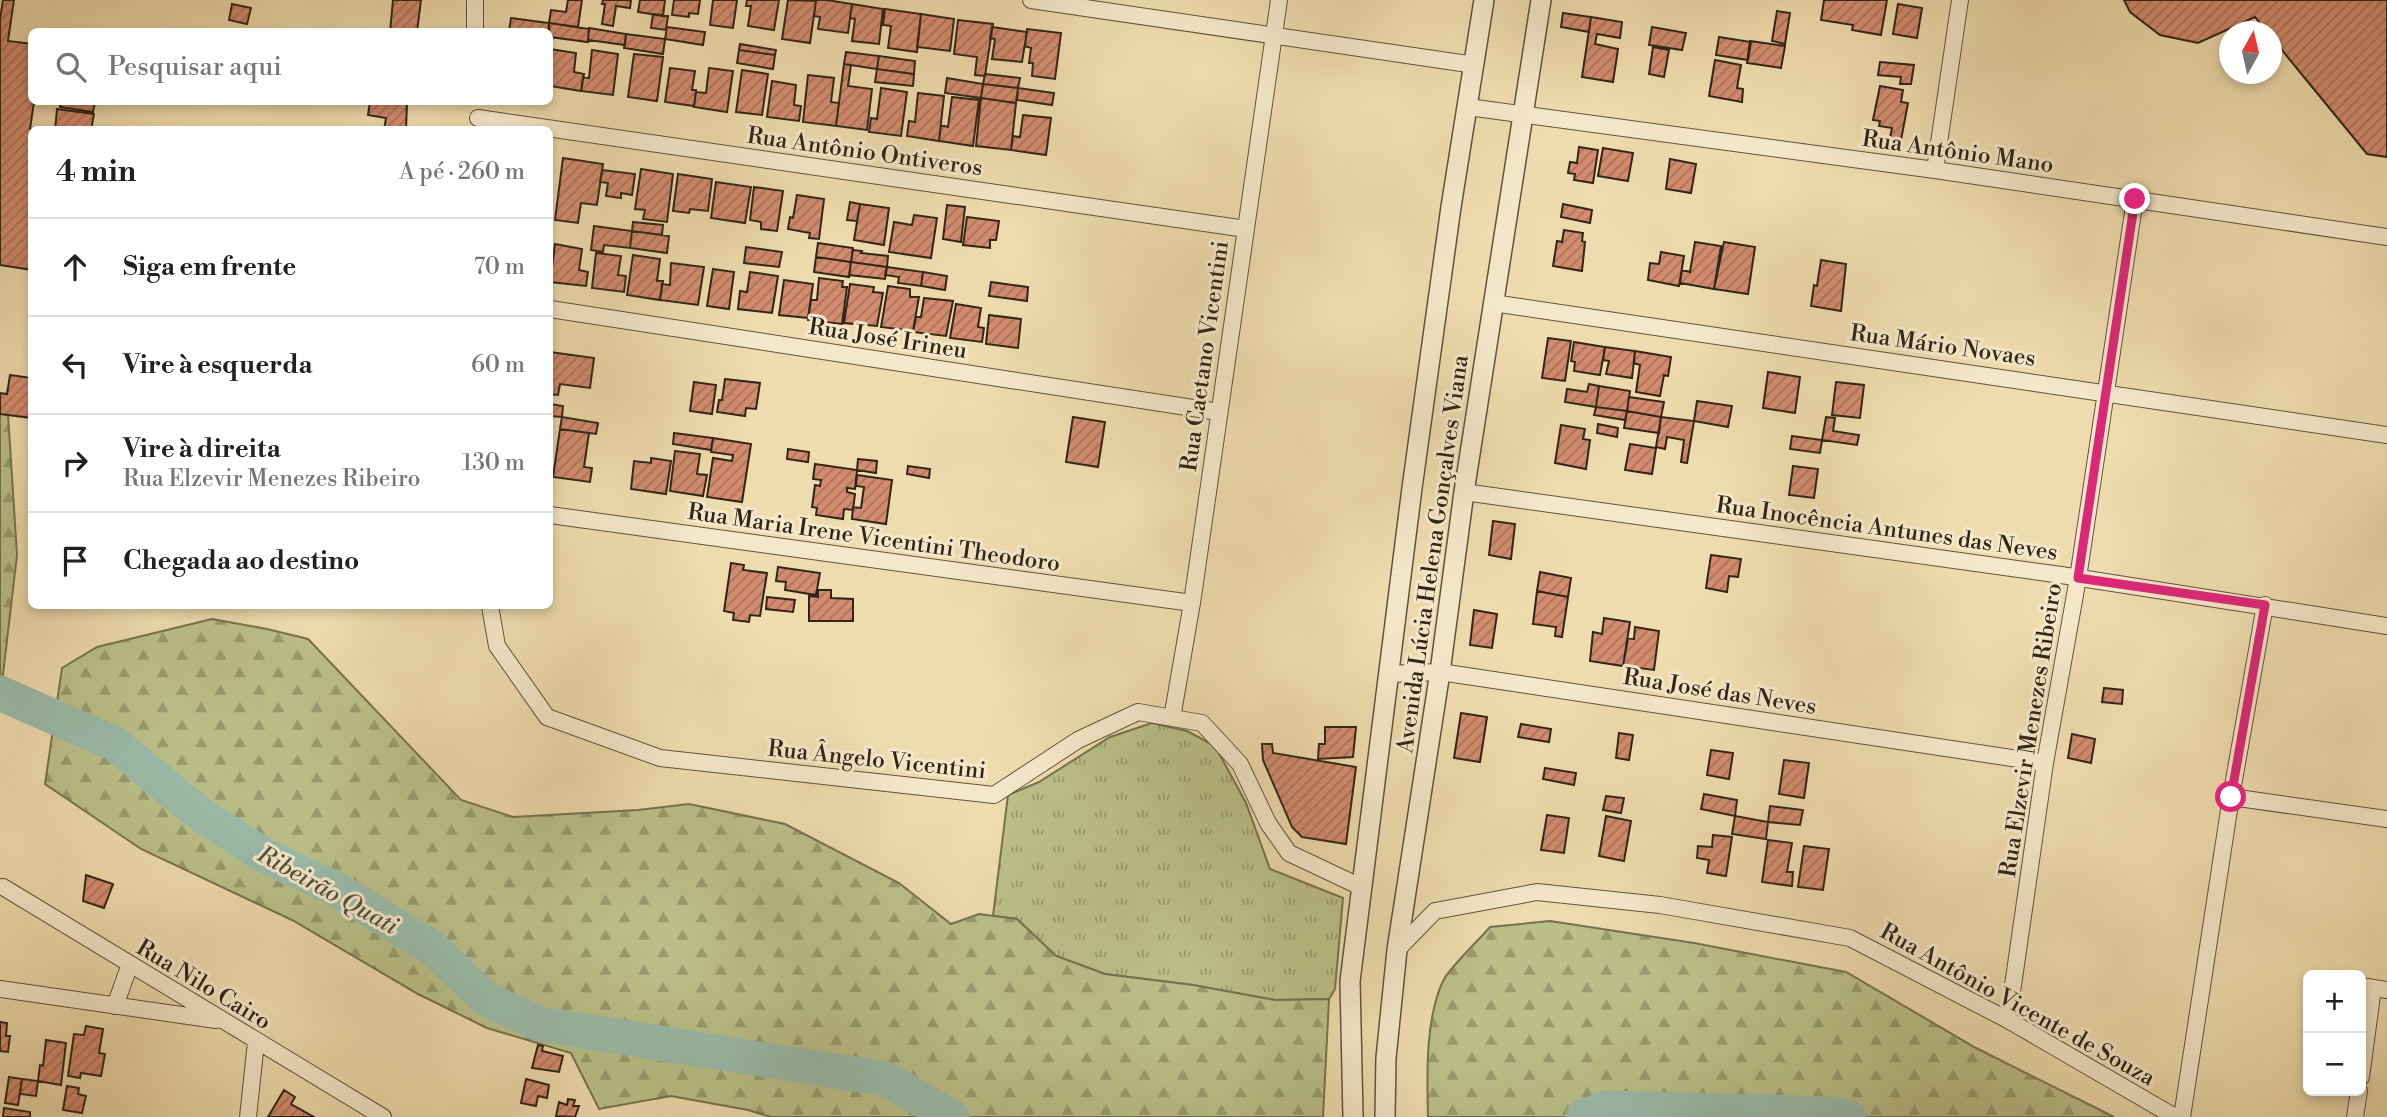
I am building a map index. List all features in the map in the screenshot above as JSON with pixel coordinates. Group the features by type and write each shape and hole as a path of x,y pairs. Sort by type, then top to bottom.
{"street":[{"path":"475,0 475,28"},
{"path":"1031,0 1475,65"},
{"name":"Rua Caetano Vicentini","path":"1172,718 1192,603 1279,0"},
{"name":"Avenida Lúcia Helena Gonçalves Viana","path":"1353,1117 1350,981 1361,887 1451,207 1484,0"},
{"name":"Avenida Lúcia Helena Gonçalves Viana","path":"1385,1112 1397,950 1440,672 1464,492 1541,0"},
{"path":"1935,170 1960,0"},
{"path":"477,105 478,124"},
{"name":"Rua Antônio Mano","path":"1468,107 1935,170 2387,237"},
{"name":"Rua Antônio Ontiveros","path":"553,134 1246,229"},
{"name":"Rua Elzevir Menezes Ribeiro","path":"2008,1020 2045,763 2078,578 2135,199"},
{"name":"Rua Mário Novaes","path":"1493,303 2387,435"},
{"name":"Rua José Irineu","path":"553,309 1219,411"},
{"name":"Rua Inocência Antunes das Neves","path":"1464,492 2265,605 2387,626"},
{"name":"Rua Maria Irene Vicentini Theodoro","path":"553,515 1192,603"},
{"path":"2182,1117 2231,797 2265,605"},
{"name":"Rua Ângelo Vicentini","path":"491,609 497,646 547,717 660,758 994,795 1078,740 1138,712 1202,723 1240,764 1268,823 1289,853 1361,887"},
{"name":"Rua José das Neves","path":"1388,674 1440,672 2045,763"},
{"path":"2231,797 2387,818"},
{"name":"Rua Nilo Cairo","path":"3,887 383,1117"},
{"name":"Rua Antônio Vicente de Souza","path":"1397,950 1435,911 1537,892 1633,902 1850,938 2008,1020 2175,1117"},
{"path":"115,1006 130,964"},
{"path":"2366,1043 2374,988"},
{"path":"0,989 222,1021"},
{"path":"248,1117 256,1042"},
{"path":"2355,1117 2358,1096"}],"green space":[{"path":"0,395 7,399 17,555 0,700"},
{"path":"212,619 308,639 461,800 513,817 638,810 689,804 785,824 899,883 951,924 979,914 1017,919 1056,956 1105,974 1193,985 1275,1000 1329,999 1323,1117 771,1117 748,1110 671,1096 599,1109 571,1053 487,1028 418,994 292,920 141,849 45,784 62,668 97,647"},
{"path":"1152,723 1187,731 1215,746 1246,803 1270,869 1343,898 1335,989 1329,999 1275,1000 1193,985 1105,974 1056,956 1017,919 993,916 1008,795 1039,782 1110,737"},
{"path":"1550,921 1694,943 1846,972 1976,1048 2114,1117 1428,1117 1430,1030 1437,996 1446,975 1490,927"}],"building":[{"path":"3,0 14,0 8,41 28,44 28,105 34,105 30,126 28,126 28,269 0,265 0,19"},
{"path":"393,0 421,0 418,28 390,28"},
{"path":"568,0 582,0 578,27 549,23 551,10 566,12"},
{"path":"603,0 631,0 630,8 616,6 613,26 602,24 605,4 602,4"},
{"path":"640,0 665,0 663,16 638,12"},
{"path":"674,0 700,0 698,14 689,13 689,17 672,15"},
{"path":"713,0 737,0 733,28 710,25"},
{"path":"747,0 779,0 774,30 748,26 751,6 746,6"},
{"path":"788,0 816,1 810,43 782,39"},
{"path":"816,0 852,4 848,33 818,29 820,17 814,16"},
{"path":"1824,0 1887,0 1881,35 1852,30 1853,25 1821,20"},
{"path":"2124,0 2387,0 2387,157 2367,154 2282,50 2282,21 2258,21 2255,17 2246,21 2219,21 2219,33 2198,43 2160,35 2130,12"},
{"path":"232,4 251,8 247,24 229,20"},
{"path":"852,4 883,9 879,44 852,41 855,19 850,18"},
{"path":"1898,4 1922,8 1917,38 1893,34"},
{"path":"885,9 921,14 917,52 888,48 891,26 883,25"},
{"path":"1777,11 1790,13 1785,44 1772,41"},
{"path":"1563,13 1591,17 1589,32 1561,27"},
{"path":"653,14 668,16 666,30 651,28"},
{"path":"921,14 954,19 950,51 917,47"},
{"path":"1591,17 1622,22 1620,38 1597,34 1595,44 1618,49 1613,82 1582,77"},
{"path":"511,18 549,23 548,28 509,28"},
{"path":"958,20 993,24 985,76 975,75 977,57 954,54"},
{"path":"549,23 589,29 588,42 553,37 553,28 549,28"},
{"path":"667,27 705,32 703,45 665,39"},
{"path":"992,27 1027,32 1022,62 992,59 995,39 990,38"},
{"path":"1652,27 1686,33 1682,50 1649,45"},
{"path":"589,28 626,34 625,45 588,40"},
{"path":"1027,29 1061,33 1055,79 1032,76 1033,63 1029,63 1031,48 1025,46"},
{"path":"626,34 665,39 663,54 624,48"},
{"path":"1719,37 1751,42 1748,60 1716,55"},
{"path":"1750,41 1785,46 1781,68 1747,63"},
{"path":"740,44 776,50 775,55 739,50"},
{"path":"1653,47 1669,50 1664,77 1649,74"},
{"path":"553,49 576,53 574,72 584,74 581,91 553,86"},
{"path":"592,50 618,54 613,95 581,91 583,77 589,78"},
{"path":"739,50 775,55 773,69 737,63"},
{"path":"846,52 879,56 877,69 844,64"},
{"path":"634,54 663,57 657,101 628,97"},
{"path":"879,56 915,61 914,74 877,69"},
{"path":"1715,60 1741,65 1737,88 1743,89 1742,102 1709,96"},
{"path":"1880,62 1914,65 1911,84 1900,84 1901,77 1878,75"},
{"path":"844,64 851,65 848,86 872,89 867,130 836,126"},
{"path":"670,68 695,71 692,90 696,90 694,106 665,102"},
{"path":"709,68 733,71 727,112 694,107 696,92 706,93"},
{"path":"877,69 914,74 913,86 875,82"},
{"path":"742,70 768,74 762,115 736,112"},
{"path":"985,74 1020,78 1018,88 983,84"},
{"path":"808,75 834,78 831,102 839,103 836,126 803,122"},
{"path":"947,78 983,84 981,98 945,93"},
{"path":"772,81 796,85 794,105 801,106 799,121 767,117"},
{"path":"983,84 1018,88 1016,103 981,98"},
{"path":"1880,86 1903,90 1901,102 1908,103 1901,140 1890,138 1892,128 1879,126 1880,121 1873,120"},
{"path":"881,88 907,92 901,136 869,132 871,118 877,119"},
{"path":"1018,88 1054,93 1052,105 1017,100"},
{"path":"918,93 944,96 939,141 907,136 909,121 915,122"},
{"path":"952,97 979,100 973,146 939,141 941,125 948,127"},
{"path":"981,98 1016,103 1011,150 976,146"},
{"path":"60,105 94,105 93,112"},
{"path":"370,105 407,105 406,126 385,126 386,118 368,115"},
{"path":"57,109 94,114 92,126 55,126"},
{"path":"1023,115 1051,118 1046,155 1011,150 1013,136 1020,137"},
{"path":"1579,147 1598,150 1593,183 1574,180 1575,174 1568,173 1570,162 1577,163"},
{"path":"1603,148 1633,153 1628,181 1598,176"},
{"path":"563,158 603,164 597,205 581,203 578,223 555,220"},
{"path":"1670,159 1696,164 1691,193 1666,189"},
{"path":"641,169 673,174 667,222 643,219 645,210 635,209"},
{"path":"602,170 635,174 632,195 621,193 621,198 606,196 608,183 600,182"},
{"path":"678,174 712,179 708,211 673,211"},
{"path":"716,182 751,187 745,223 711,218"},
{"path":"754,187 783,191 777,231 761,229 761,222 750,220"},
{"path":"797,195 824,199 819,239 809,238 810,233 788,229"},
{"path":"850,202 860,204 857,221 847,220"},
{"path":"860,204 889,208 884,245 854,240"},
{"path":"1563,204 1592,210 1590,223 1561,217"},
{"path":"947,205 965,207 961,242 943,239"},
{"path":"914,215 937,218 931,258 889,252 894,222 912,225"},
{"path":"967,217 999,221 996,240 990,240 990,248 963,245"},
{"path":"633,222 663,225 662,235 632,231"},
{"path":"594,226 632,231 630,248 604,245 603,252 591,250"},
{"path":"1564,230 1583,233 1582,241 1585,242 1582,271 1553,266 1557,241 1562,242"},
{"path":"632,231 669,236 667,253 630,248"},
{"path":"1695,242 1721,246 1714,289 1680,283 1682,270 1690,272"},
{"path":"1724,242 1755,247 1748,294 1714,289"},
{"path":"818,243 853,248 851,262 816,257"},
{"path":"555,244 582,249 579,270 588,272 586,286 553,282"},
{"path":"746,247 782,252 779,267 744,263"},
{"path":"853,250 888,256 887,267 851,262"},
{"path":"1661,252 1684,256 1679,286 1648,280 1650,263 1659,264"},
{"path":"596,253 621,256 618,275 626,276 624,292 592,288"},
{"path":"633,255 660,259 657,281 663,281 660,300 627,295"},
{"path":"816,257 851,262 849,277 814,272"},
{"path":"1821,260 1846,264 1841,311 1811,306"},
{"path":"851,262 887,267 885,279 849,275"},
{"path":"671,263 704,267 698,305 660,300 662,284 670,285"},
{"path":"887,267 923,272 921,286 898,283 899,277 885,275"},
{"path":"713,269 734,272 729,309 707,306"},
{"path":"750,272 778,276 772,313 738,309 740,291 747,292"},
{"path":"923,272 947,276 945,290 921,286"},
{"path":"819,278 843,281 842,287 847,287 842,324 808,320 811,300 817,300"},
{"path":"784,280 813,284 808,318 779,315"},
{"path":"991,282 1028,287 1027,301 989,296"},
{"path":"850,284 874,287 873,292 883,293 877,326 844,323"},
{"path":"888,286 910,289 910,297 919,297 913,331 881,327"},
{"path":"924,298 953,301 946,336 913,332 916,317 921,317"},
{"path":"956,304 981,308 978,327 984,328 982,342 950,338"},
{"path":"989,315 1021,319 1018,348 986,344"},
{"path":"1548,338 1571,341 1565,381 1542,378"},
{"path":"1574,342 1605,347 1600,375 1574,371 1575,362 1571,361"},
{"path":"1605,347 1635,351 1632,378 1606,374 1609,361 1603,360"},
{"path":"1635,351 1671,357 1668,376 1664,375 1660,396 1636,392 1640,365 1634,363"},
{"path":"553,352 594,358 590,388 560,384 558,395 553,394"},
{"path":"1768,372 1800,377 1795,413 1763,408"},
{"path":"10,375 28,377 28,418 0,414 0,393 7,394"},
{"path":"725,379 760,383 756,409 746,408 745,416 717,412"},
{"path":"694,382 716,385 712,414 690,411"},
{"path":"1836,382 1864,385 1860,418 1832,415"},
{"path":"1589,384 1599,386 1596,407 1565,402 1567,389 1587,392"},
{"path":"1599,386 1630,391 1627,411 1596,407"},
{"path":"1629,397 1664,402 1661,417 1627,411"},
{"path":"1697,401 1732,406 1728,427 1694,421"},
{"path":"553,404 563,406 562,417 553,416"},
{"path":"1596,407 1627,411 1625,420 1594,415"},
{"path":"1627,411 1661,417 1659,433 1624,428"},
{"path":"562,417 598,423 596,434 560,429"},
{"path":"1073,417 1105,422 1098,467 1066,462"},
{"path":"1661,417 1694,421 1687,463 1681,462 1684,440 1667,437 1665,449 1656,447"},
{"path":"1826,417 1835,418 1833,431 1859,435 1857,445 1822,440"},
{"path":"1598,424 1618,428 1617,437 1597,433"},
{"path":"1561,425 1585,429 1583,439 1590,440 1586,469 1555,463"},
{"path":"560,429 589,433 584,467 592,468 590,482 553,477"},
{"path":"674,433 713,438 711,450 673,444"},
{"path":"1792,436 1822,440 1820,453 1790,449"},
{"path":"713,438 751,444 742,502 707,497 713,458 732,461 733,455 711,452"},
{"path":"1630,444 1656,448 1652,474 1625,470"},
{"path":"788,449 809,452 808,462 787,459"},
{"path":"675,451 700,454 697,474 707,475 703,496 670,491"},
{"path":"651,458 671,461 666,494 631,489 634,461 651,463"},
{"path":"858,459 877,461 876,473 857,470"},
{"path":"815,464 857,470 855,489 847,488 847,492 855,494 853,510 844,509 843,519 816,515 817,508 812,507 815,485 820,486 821,480 813,479"},
{"path":"908,466 930,469 929,478 907,474"},
{"path":"1793,466 1818,469 1814,498 1789,495"},
{"path":"857,475 892,480 886,524 852,519 853,507 861,508 864,487 856,486"},
{"path":"1493,521 1515,524 1511,559 1489,555"},
{"path":"1711,555 1741,559 1738,577 1729,576 1727,592 1706,588"},
{"path":"731,563 744,565 743,570 767,573 760,616 750,615 749,622 733,620 734,613 724,611"},
{"path":"778,567 820,573 816,595 785,590 786,582 776,581"},
{"path":"1540,572 1571,578 1568,597 1537,591"},
{"path":"818,590 831,590 831,598 853,599 853,621 809,621 809,596 818,597"},
{"path":"1537,591 1568,597 1562,637 1555,636 1556,627 1533,624"},
{"path":"767,597 795,600 793,612 766,609"},
{"path":"1474,610 1497,614 1492,648 1470,645"},
{"path":"1604,618 1630,622 1623,666 1590,661 1593,632 1602,634"},
{"path":"1635,627 1659,631 1654,670 1623,666 1628,638 1634,639"},
{"path":"2104,688 2123,690 2122,704 2102,702"},
{"path":"1461,713 1487,717 1480,762 1454,758"},
{"path":"1521,724 1551,729 1549,742 1518,737"},
{"path":"1325,727 1356,727 1353,757 1318,759 1319,744 1325,744"},
{"path":"1619,733 1633,735 1629,760 1616,758"},
{"path":"2072,734 2095,739 2091,763 2068,758"},
{"path":"1262,744 1272,744 1273,753 1356,767 1346,844 1302,837 1292,827 1263,760"},
{"path":"1711,750 1733,753 1729,779 1707,775"},
{"path":"1784,760 1809,763 1804,798 1779,794"},
{"path":"1545,768 1576,773 1574,785 1543,779"},
{"path":"1704,794 1737,800 1735,816 1701,809"},
{"path":"1606,796 1624,798 1621,813 1603,810"},
{"path":"1770,806 1803,810 1800,825 1768,822"},
{"path":"1547,815 1569,818 1564,853 1541,850"},
{"path":"1606,816 1631,821 1624,861 1599,856"},
{"path":"1735,816 1768,822 1766,839 1732,834"},
{"path":"1713,835 1732,837 1726,876 1707,873 1709,860 1697,858 1698,846 1712,847"},
{"path":"1768,840 1792,843 1787,872 1793,872 1792,886 1762,882"},
{"path":"1804,846 1829,849 1823,890 1798,887"},
{"path":"86,875 113,884 104,908 83,901"},
{"path":"0,1022 7,1023 6,1036 10,1036 8,1052 0,1051"},
{"path":"86,1026 103,1029 99,1053 105,1054 101,1076 81,1073 80,1078 68,1076 74,1034 84,1035"},
{"path":"46,1040 66,1043 61,1085 38,1081"},
{"path":"538,1045 543,1046 542,1051 563,1056 559,1072 532,1068"},
{"path":"9,1077 22,1079 18,1105 5,1103"},
{"path":"22,1079 38,1081 36,1096 20,1094"},
{"path":"526,1079 549,1085 547,1098 538,1096 536,1106 521,1103"},
{"path":"67,1086 79,1088 78,1094 86,1096 82,1113 63,1110"},
{"path":"284,1090 295,1097 291,1104 314,1117 268,1117"},
{"path":"568,1099 575,1100 573,1106 579,1106 575,1117 556,1116 559,1102 567,1105"},
{"path":"4,1108 30,1112 30,1117 3,1117"}],"waterway":[{"name":"Ribeirão Quati","path":"0,693 115,744 199,813 263,855 336,889 432,948 486,999 540,1024 886,1079 952,1117"},
{"name":"Ribeirão Quati","path":"1583,1117 1607,1108 1832,1114 1849,1117"}],"route":[{"path":"2135,199 2078,578 2265,605 2231,797"}]}
